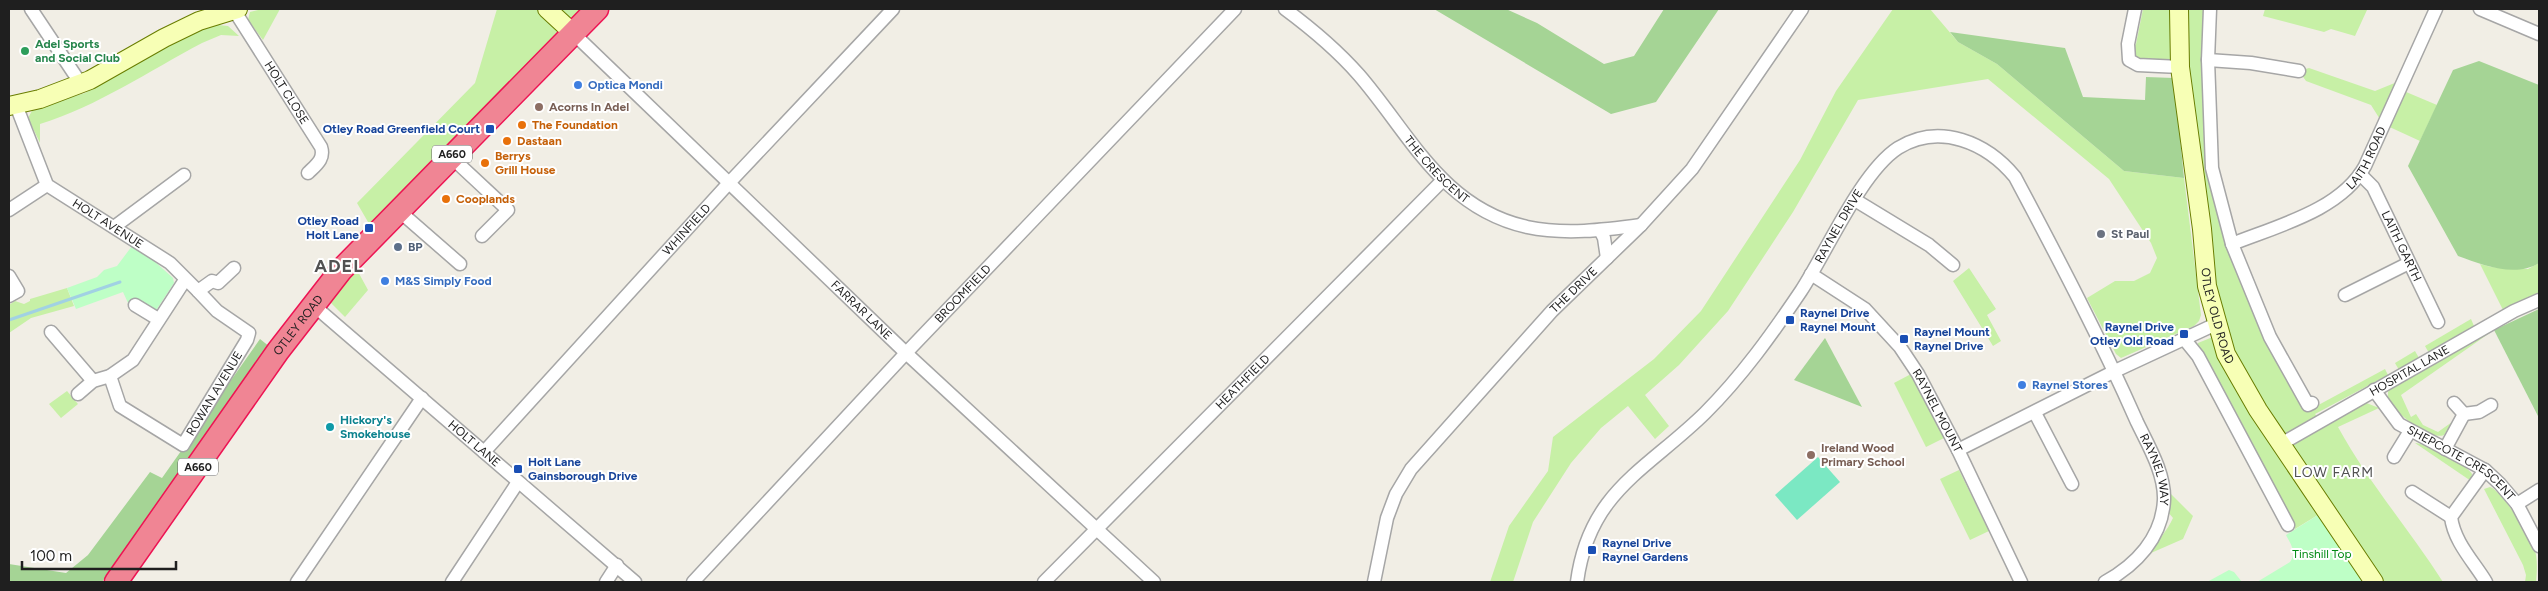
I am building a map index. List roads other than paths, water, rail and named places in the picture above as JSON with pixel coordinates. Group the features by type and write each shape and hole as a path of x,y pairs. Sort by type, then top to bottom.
{"highway":[{"name":"OTLEY ROAD","path":"116,582 312,304 341,270 450,156 597,9"}],"street":[{"path":"31,9 81,84"},
{"path":"9,210 47,185 12,105 40,99 81,84 199,21 236,9"},
{"name":"HOLT CLOSE","path":"236,9 321,147 322,159 308,173"},
{"path":"547,9 573,33"},
{"name":"WHINFIELD","path":"484,452 728,184 893,9"},
{"name":"BROOMFIELD","path":"693,582 906,353 1235,9"},
{"name":"THE CRESCENT","path":"1285,9 1332,47 1359,75 1424,161 1443,180 1487,212 1526,227 1557,231 1600,230 1641,225"},
{"name":"THE DRIVE","path":"1374,582 1388,518 1396,494 1411,469 1552,311 1641,225 1692,169 1802,9"},
{"path":"2135,9 2128,44 2129,60 2138,65 2180,67"},
{"name":"OTLEY OLD ROAD","path":"2179,9 2180,67 2202,229 2207,286 2216,324 2226,354 2251,400 2374,582"},
{"path":"2210,9 2208,60 2212,168 2232,244 2270,337 2308,405 2312,403"},
{"name":"LAITH ROAD","path":"2232,244 2323,206 2343,193 2360,174 2436,9"},
{"path":"2480,9 2539,34"},
{"name":"FARRAR LANE","path":"573,33 906,353 1154,582"},
{"path":"2208,60 2252,63 2299,71"},
{"name":"RAYNEL DRIVE","path":"1577,582 1588,536 1607,502 1641,468 1704,414 1730,386 1768,338 1811,274 1870,176 1885,159 1899,148 1914,141 1950,137 1974,144 1992,153 2015,177 2115,371"},
{"path":"450,156 508,210 482,236"},
{"name":"LAITH GARTH","path":"2360,174 2374,187 2438,322"},
{"path":"114,227 184,175"},
{"name":"HEATHFIELD","path":"1044,582 1095,528 1443,180"},
{"name":"HOLT AVENUE","path":"47,185 170,263 198,291"},
{"path":"1855,200 1929,245 1953,265"},
{"path":"398,210 460,264"},
{"path":"1600,230 1604,238 1607,258"},
{"path":"2345,295 2409,263"},
{"path":"198,291 212,281 218,283 234,268"},
{"name":"RAYNEL MOUNT","path":"1811,274 1864,309 1885,328 1918,374 1958,450 2021,582"},
{"path":"9,276 18,291 9,296"},
{"path":"78,394 94,381 110,376 133,360 185,280"},
{"name":"ROWAN AVENUE","path":"110,376 120,406 183,445 247,340 249,333 217,311 198,291"},
{"name":"HOSPITAL LANE","path":"2281,444 2514,311 2539,300"},
{"name":"HOLT LANE","path":"312,304 518,482 618,565 635,582"},
{"path":"135,305 158,320"},
{"path":"1958,450 2035,413 2115,371 2216,324"},
{"path":"52,332 94,381"},
{"path":"2185,340 2198,356 2288,525"},
{"name":"RAYNEL WAY","path":"2105,582 2134,563 2145,550 2160,519 2164,500 2157,466 2115,371"},
{"name":"SHEPCOTE CRESCENT","path":"2374,390 2393,417 2410,431 2485,470 2516,504 2539,546"},
{"path":"298,582 422,398"},
{"path":"2454,403 2464,414"},
{"path":"2464,414 2478,412 2491,405"},
{"path":"2035,413 2072,484"},
{"path":"2445,448 2464,414"},
{"path":"2394,456 2410,431"},
{"path":"2451,517 2485,470"},
{"path":"452,582 518,482"},
{"path":"2516,504 2539,490"},
{"path":"2412,492 2451,517 2468,556 2486,582"},
{"path":"606,582 618,565"}],"waterway":[{"path":"9,320 120,282"}],"place":[{"name":"Adel Sports and Social Club","path":"25,51"},
{"name":"Optica Mondi","path":"578,85"},
{"name":"Acorns In Adel","path":"539,107"},
{"name":"The Foundation","path":"522,125"},
{"name":"Otley Road Greenfield Court","path":"490,129"},
{"name":"Dastaan","path":"507,141"},
{"name":"Berrys Grill House","path":"485,163"},
{"name":"Cooplands","path":"446,199"},
{"name":"Otley Road Holt Lane","path":"369,228"},
{"name":"St Paul","path":"2101,234"},
{"name":"BP","path":"398,247"},
{"name":"M&S Simply Food","path":"385,281"},
{"name":"Raynel Drive Raynel Mount","path":"1790,320"},
{"name":"Raynel Drive Otley Old Road","path":"2184,334"},
{"name":"Raynel Mount Raynel Drive","path":"1904,339"},
{"name":"Raynel Stores","path":"2022,385"},
{"name":"Hickory's Smokehouse","path":"330,427"},
{"name":"Ireland Wood Primary School","path":"1811,455"},
{"name":"Holt Lane Gainsborough Drive","path":"518,469"},
{"name":"Raynel Drive Raynel Gardens","path":"1592,550"}],"district":[{"name":"ADEL","path":"339,266"},
{"name":"LOW FARM","path":"2334,472"}],"park label":[{"name":"Tinshill Top","path":"2322,554"}]}
